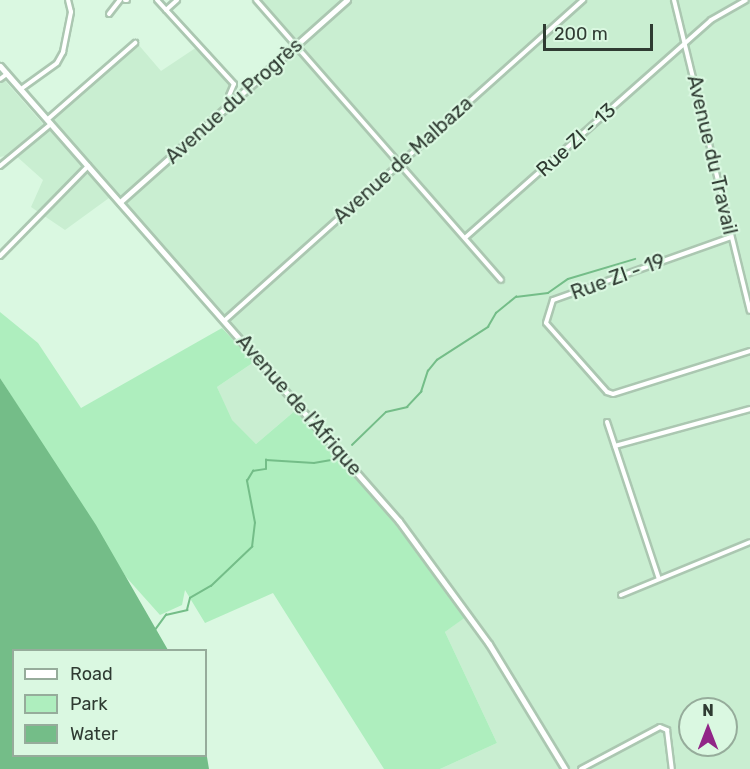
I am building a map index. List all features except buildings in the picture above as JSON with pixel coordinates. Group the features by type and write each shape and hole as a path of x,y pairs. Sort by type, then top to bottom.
{"main road":[{"name":"Avenue du Progrès","path":"120,202 347,0"},
{"name":"Avenue de l'Afrique","path":"0,66 399,520 489,645 565,769"}],"street":[{"path":"21,89 57,63 63,52 71,12 68,0"},
{"path":"109,14 124,0"},
{"path":"157,0 234,84 229,96 233,102"},
{"path":"166,10 177,0"},
{"path":"256,0 466,237 501,280"},
{"name":"Avenue de Malbaza","path":"224,321 583,0"},
{"name":"Avenue du Travail","path":"674,0 750,311"},
{"name":"Rue ZI - 13","path":"466,237 711,20 746,0"},
{"path":"0,166 135,43"},
{"path":"0,80 7,74"},
{"path":"0,256 89,165"},
{"name":"Rue ZI - 19","path":"731,237 553,300 546,323 607,392 617,394 750,351"},
{"path":"615,446 750,409"},
{"path":"607,422 659,579"},
{"path":"621,595 750,542"},
{"path":"581,769 660,727 667,730 672,769"}],"shaded area":[{"path":"259,0 750,0 750,769 440,769 497,743 445,632 466,616 351,468 297,409 256,444 231,420 217,387 254,362 109,198 65,230 31,207 43,180 14,154 0,157 0,75 43,124 137,43 161,71 197,47 238,95 298,44"}],"green space":[{"path":"0,312 38,343 81,408 222,328 254,362 217,387 232,420 256,444 297,409 351,468 467,616 445,632 497,743 440,769 384,769 273,593 205,623 185,590 182,605 160,615 126,577 0,378"}],"water":[{"path":"0,378 96,525 167,649 12,649 12,757 207,757 209,769 0,769"}],"waterway":[{"path":"352,445 386,412 407,407 421,392 428,371 437,360 488,327 496,313 516,297 548,293 568,279 635,259"},
{"path":"155,630 166,615 187,610 190,598 211,586 252,547 255,523 247,481 253,471 266,469 266,460 314,463 337,459"}]}
